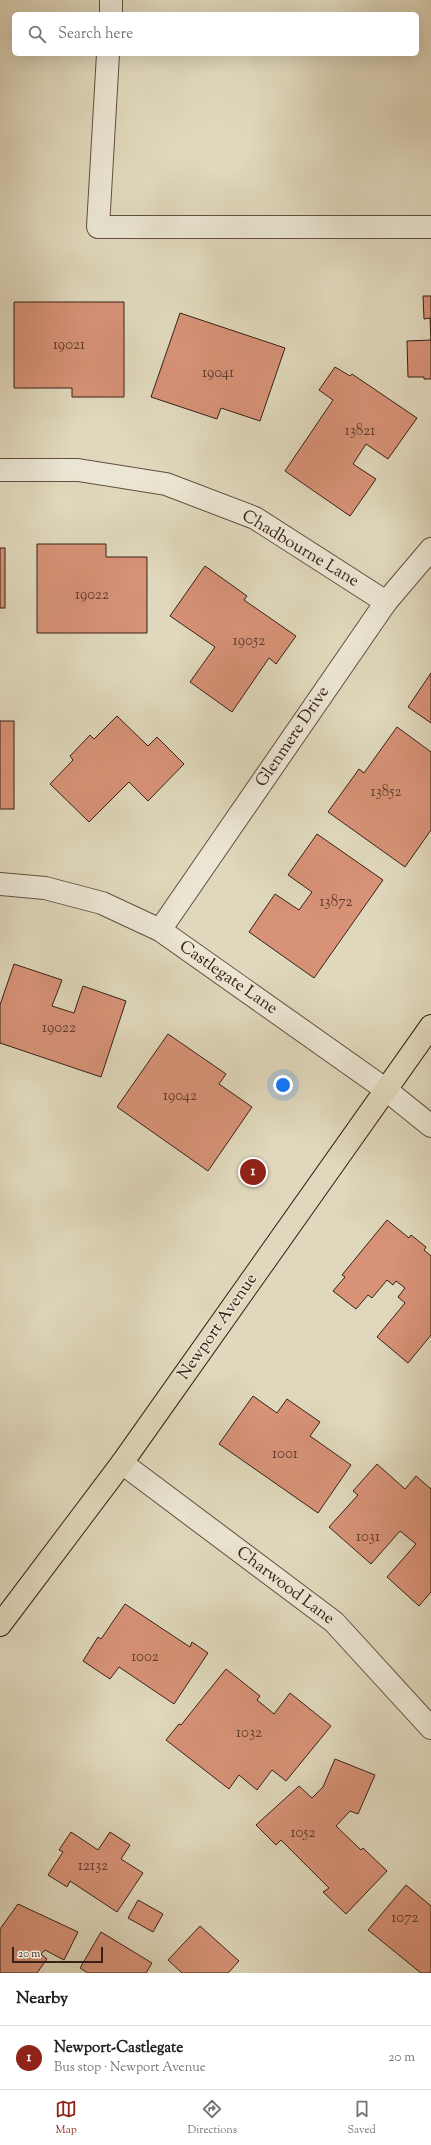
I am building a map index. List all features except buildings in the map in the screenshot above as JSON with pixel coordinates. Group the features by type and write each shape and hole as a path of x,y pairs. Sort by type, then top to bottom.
{"main road":[{"name":"Newport Avenue","path":"0,1625 122,1463 431,1026"}],"street":[{"path":"111,12 112,0"},
{"path":"108,56 98,227 431,227"},
{"name":"Chadbourne Lane","path":"0,470 78,470 166,484 255,518 386,602"},
{"name":"Glenmere Drive","path":"160,930 386,602 431,549"},
{"name":"Castlegate Lane","path":"0,884 45,888 102,903 160,930 385,1089 431,1126"},
{"name":"Charwood Lane","path":"122,1463 334,1622 431,1728"}],"place":[{"name":"Newport-Castlegate","path":"253,1172"}]}
